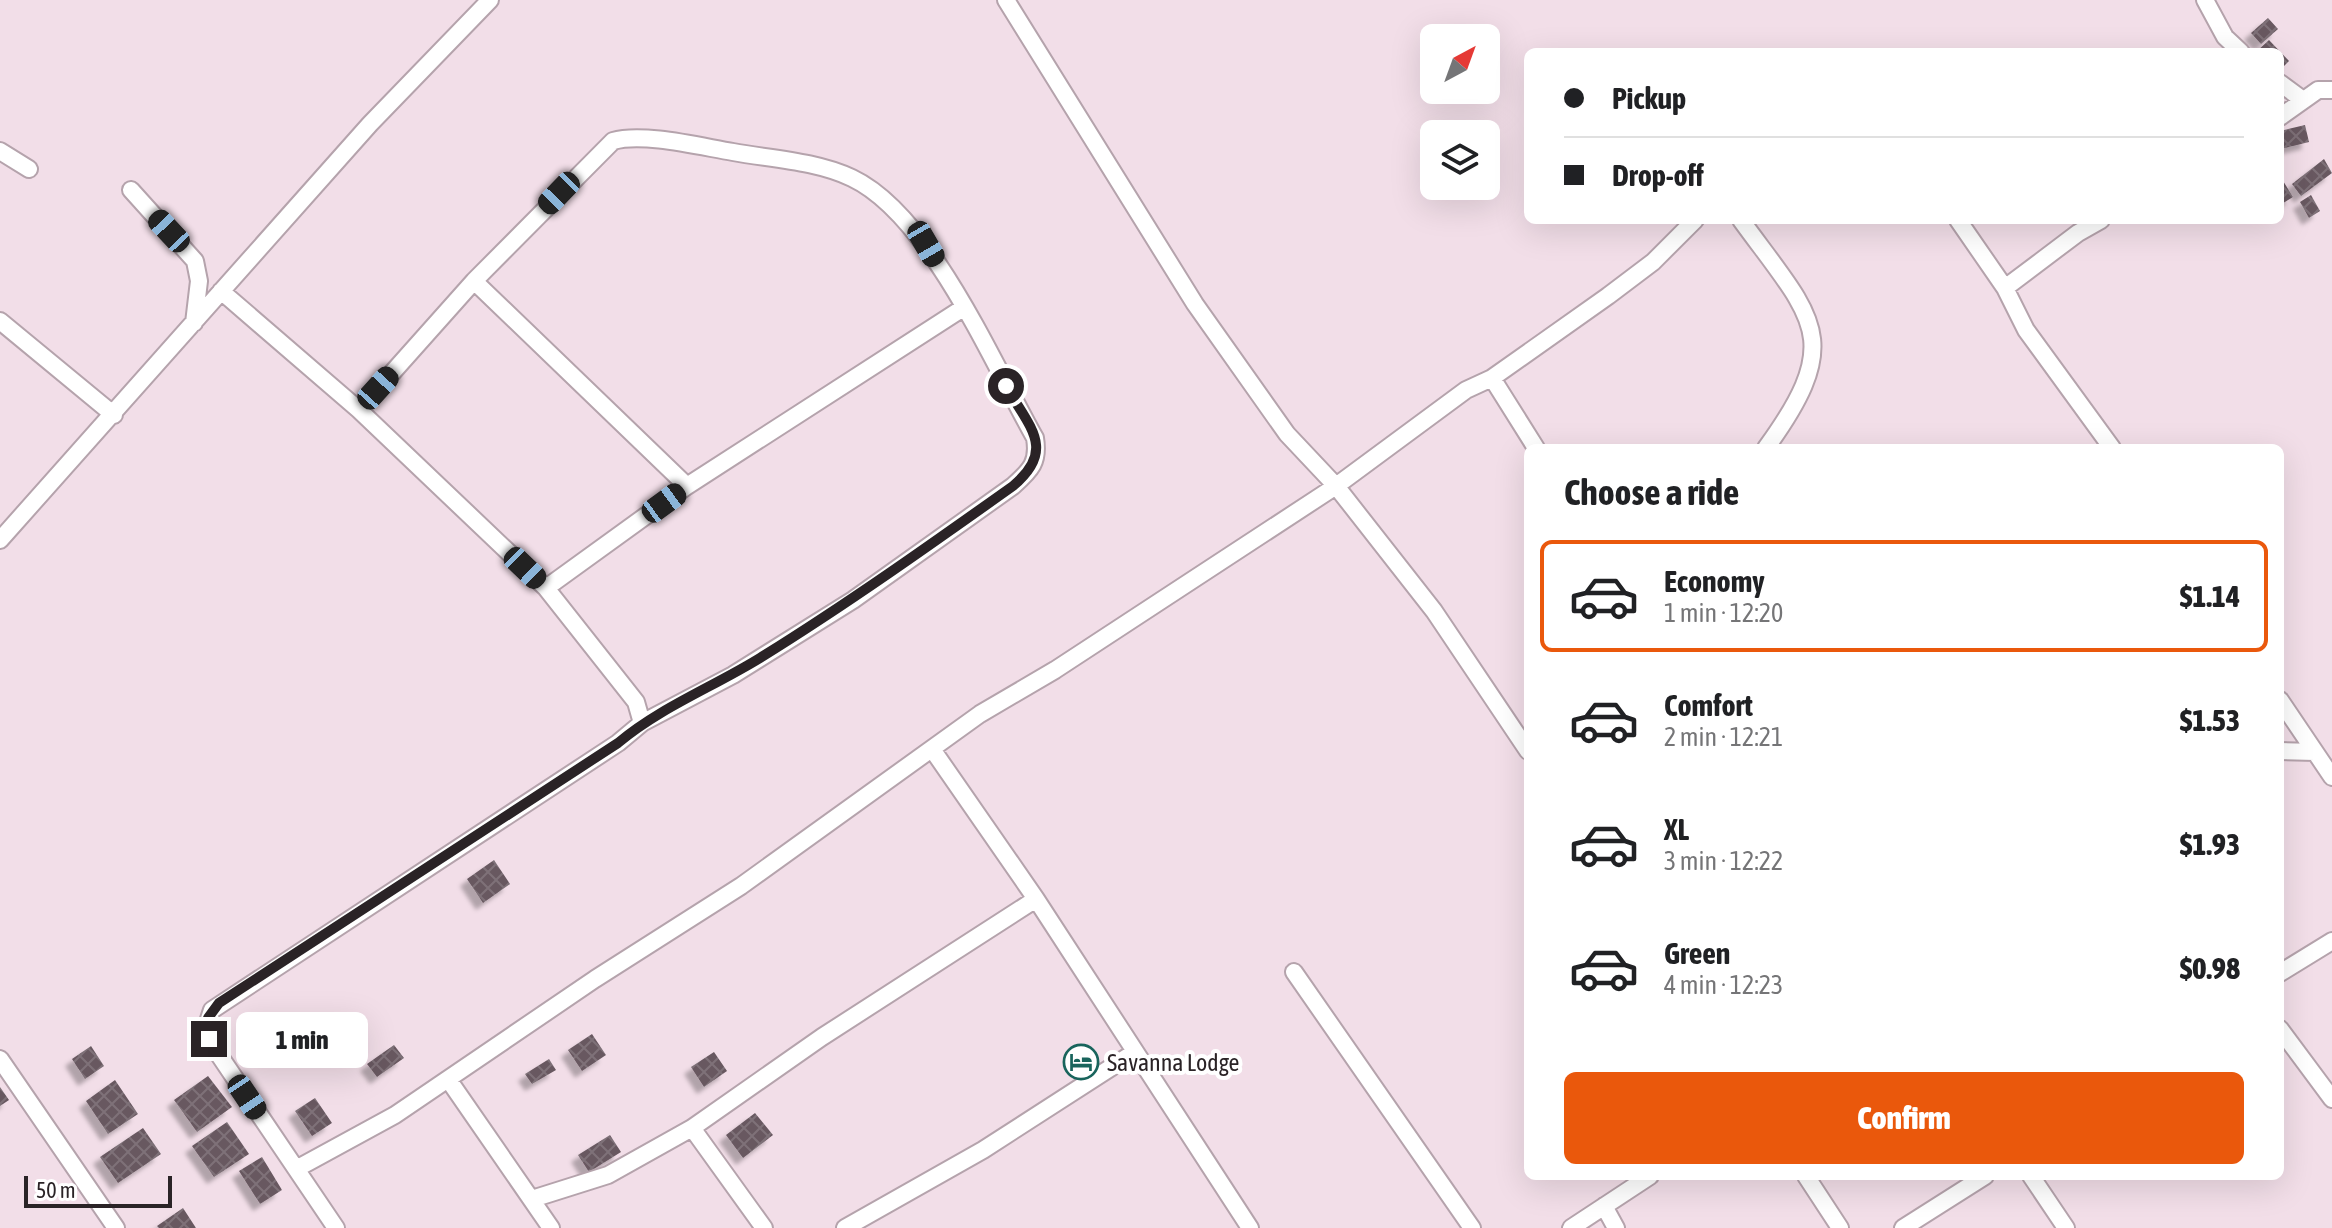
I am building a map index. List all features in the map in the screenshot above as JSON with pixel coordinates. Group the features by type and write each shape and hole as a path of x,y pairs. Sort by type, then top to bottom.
{"street":[{"path":"0,540 370,124 490,0"},
{"path":"1006,0 1195,304 1287,434 1336,486 1434,611 1524,745"},
{"path":"2205,0 2225,37 2237,48"},
{"path":"2284,86 2303,100"},
{"path":"2284,114 2318,90 2332,90"},
{"path":"336,1228 209,1039 207,1025 212,1010 618,743 642,723 733,675 853,600 1013,486 1034,465 1038,452 1035,438 963,308 914,228 866,185 830,170 696,146 631,139 607,144 474,281 359,410"},
{"path":"0,151 29,169"},
{"path":"131,190 195,261 199,281 194,323"},
{"path":"296,1169 395,1115 595,979 741,886 980,714 1055,670 1336,486 1466,390 1492,378 1653,262 1691,224"},
{"path":"1744,224 1796,298 1814,333 1815,353 1808,382 1769,444"},
{"path":"1961,224 2005,288 2026,330 2109,444"},
{"path":"2005,288 2094,224"},
{"path":"474,281 687,486"},
{"path":"221,291 359,410 546,588 636,702 642,723"},
{"path":"546,588 687,486 963,308"},
{"path":"0,321 114,415"},
{"path":"1492,378 1533,444"},
{"path":"2284,706 2332,777"},
{"path":"2284,736 2295,723"},
{"path":"932,749 1036,899 1250,1228"},
{"path":"2284,751 2315,752"},
{"path":"532,1199 608,1175 692,1128 822,1037 1036,899"},
{"path":"2284,971 2332,941"},
{"path":"1294,972 1472,1228"},
{"path":"2284,1034 2332,1099"},
{"path":"845,1228 983,1150 1135,1052"},
{"path":"0,1059 116,1228"},
{"path":"448,1079 551,1228"},
{"path":"692,1128 764,1228"},
{"path":"1571,1228 1644,1180"},
{"path":"1809,1180 1840,1228"},
{"path":"1903,1228 1979,1180"},
{"path":"2034,1180 2066,1228"},
{"path":"1604,1206 1616,1228"}],"building":[{"path":"2268,18 2278,29 2261,44 2251,33"},
{"path":"2269,40 2277,48 2260,48"},
{"path":"2305,125 2309,142 2284,148 2284,130"},
{"path":"2324,159 2332,173 2301,196 2292,184"},
{"path":"2284,182 2293,197 2284,203"},
{"path":"2311,195 2320,211 2309,218 2300,202"},
{"path":"494,860 510,884 483,903 467,879"},
{"path":"592,1034 606,1055 582,1071 568,1050"},
{"path":"394,1045 404,1058 377,1077 367,1064"},
{"path":"91,1046 104,1066 85,1079 72,1059"},
{"path":"714,1052 727,1071 704,1087 691,1067"},
{"path":"549,1059 556,1070 532,1084 525,1074"},
{"path":"208,1076 232,1107 197,1132 174,1100"},
{"path":"115,1080 138,1114 108,1134 86,1101"},
{"path":"0,1087 9,1100 0,1106"},
{"path":"315,1098 332,1123 312,1136 295,1111"},
{"path":"755,1113 773,1135 743,1158 726,1135"},
{"path":"227,1122 249,1154 214,1177 192,1146"},
{"path":"143,1128 161,1154 118,1183 100,1157"},
{"path":"610,1135 621,1152 589,1172 578,1155"},
{"path":"262,1157 282,1190 260,1204 239,1171"},
{"path":"183,1208 196,1228 157,1226"}],"place":[{"name":"Savanna Lodge","path":"1081,1062"}],"route":[{"path":"209,1039 208,1018 219,1003 347,923 618,743 642,723 733,675 853,600 1013,486 1034,465 1038,452 1035,438 1006,386"}]}
